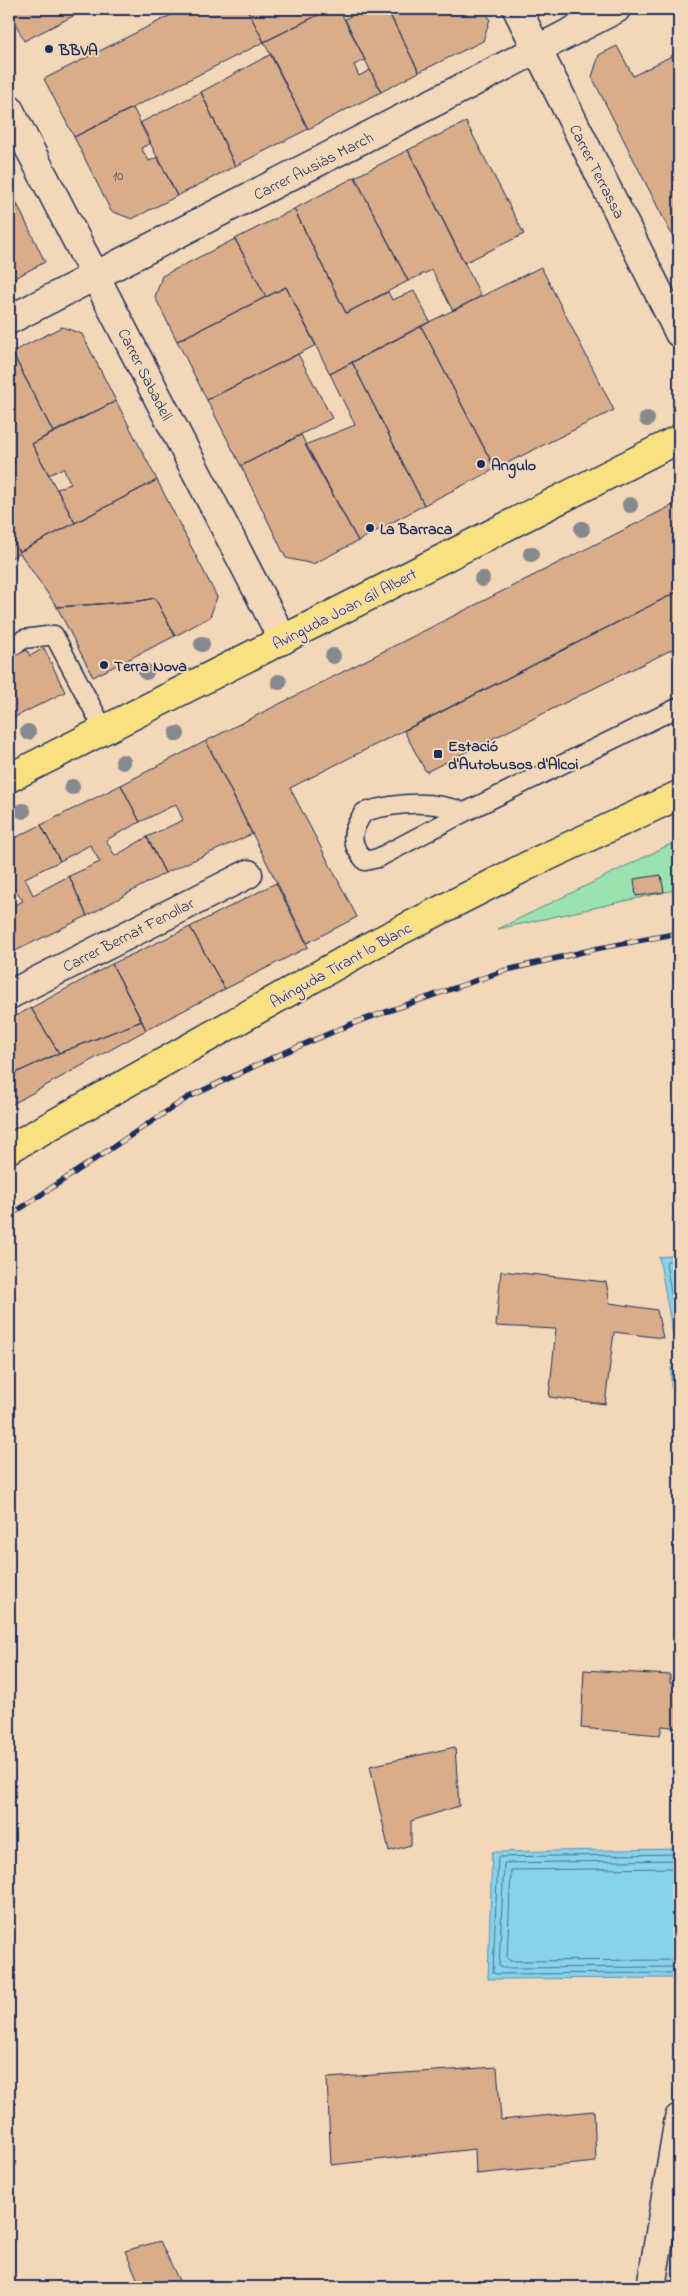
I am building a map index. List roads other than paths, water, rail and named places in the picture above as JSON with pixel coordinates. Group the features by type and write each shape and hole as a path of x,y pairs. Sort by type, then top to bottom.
{"main road":[{"name":"Avinguda Joan Gil Albert","path":"9,778 679,439"},
{"name":"Avinguda Tirant lo Blanc","path":"9,1149 374,944 531,864 679,795"}],"street":[{"name":"Carrer Terrassa","path":"517,9 679,333"},
{"name":"Carrer Ausiàs March","path":"9,320 616,9"},
{"name":"Carrer Sabadell","path":"9,109 283,640"},
{"name":"Carrer Bernat Fenollar","path":"9,995 248,874"},
{"path":"651,2287 668,2244 679,2118"}],"lane":[{"path":"9,648 24,639 54,635 104,730"},
{"path":"465,812 448,806 414,804 388,805 364,812 353,829 355,850 365,861 378,858 465,812 679,707"}],"water":[{"path":"679,1255 679,1336 673,1335 659,1257"},
{"path":"671,1367 679,1367 679,1389 671,1388"},
{"path":"679,1849 679,1978 488,1979 492,1852"}],"railway":[{"path":"9,1216 187,1098 274,1057 354,1023 503,971 595,949 679,933"}],"place":[{"name":"BBVA","path":"49,49"},
{"name":"Angulo","path":"481,464"},
{"name":"La Barraca","path":"370,528"},
{"name":"Terra Nova","path":"104,665"},
{"name":"Estació d'Autobusos d'Alcoi","path":"438,754"}]}
